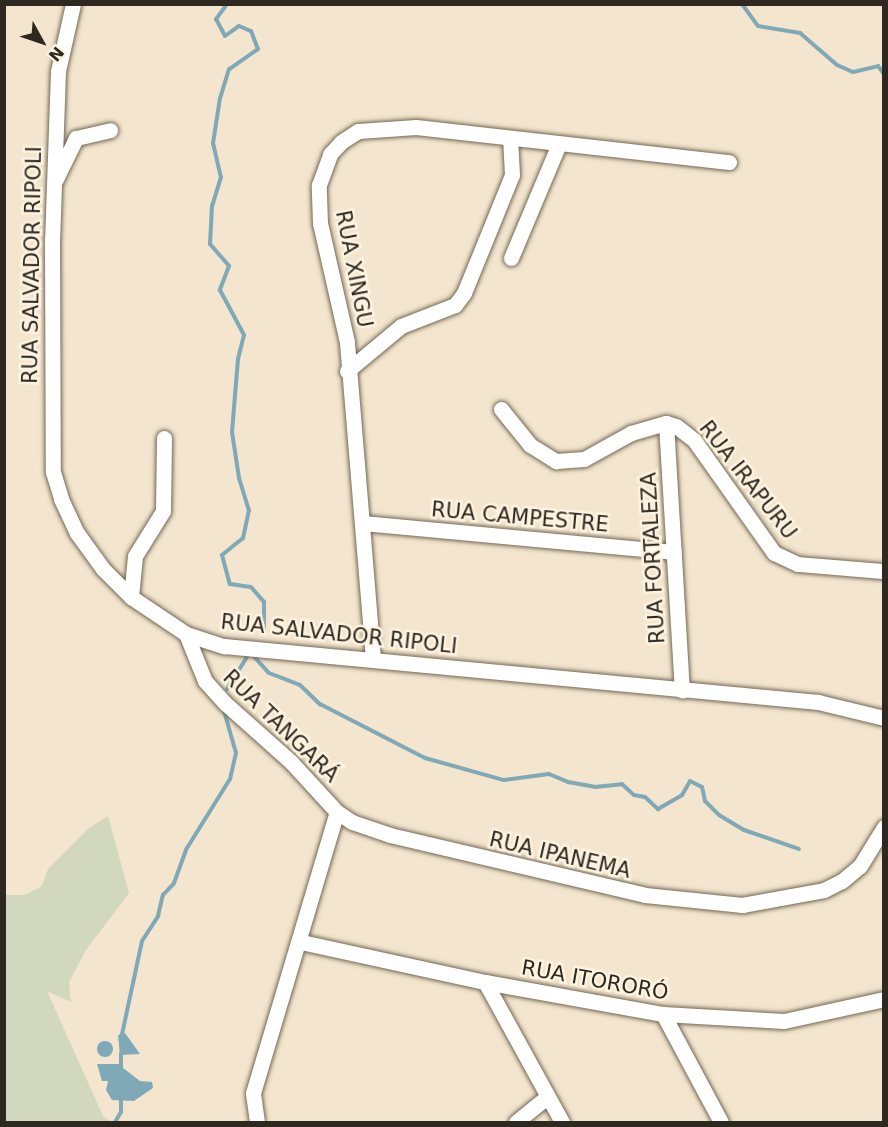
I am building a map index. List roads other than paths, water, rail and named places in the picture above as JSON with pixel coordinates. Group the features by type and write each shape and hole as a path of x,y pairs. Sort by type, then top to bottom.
{"street":[{"name":"RUA SALVADOR RIPOLI","path":"73,4 58,71 50,438 53,472 60,499 77,533 103,569 132,597 186,634 224,646 826,703 884,718"},
{"name":"RUA XINGU","path":"373,659 343,317 320,223 319,185 330,154 341,141 358,131 380,127 416,126 729,162"},
{"path":"54,181 76,138 110,130"},
{"path":"347,370 401,326 455,305 464,293 512,175 510,138"},
{"path":"511,258 559,144"},
{"name":"RUA IRAPURU","path":"501,409 543,456 572,462 631,433 666,423 694,440 774,553 798,564 884,571"},
{"name":"RUA FORTALEZA","path":"666,423 682,691"},
{"path":"132,597 135,556 163,511 164,438"},
{"name":"RUA CAMPESTRE","path":"362,523 674,552"},
{"name":"RUA TANGARÁ","path":"186,634 212,691 291,762 337,812"},
{"path":"257,1122 253,1093 301,942 314,885 337,812"},
{"name":"RUA IPANEMA","path":"337,812 390,835 493,862 645,896 742,905 824,890 842,881 860,866 884,827"},
{"name":"RUA ITORORÓ","path":"301,942 485,982 663,1014 784,1021 884,999"},
{"path":"485,982 562,1122"},
{"path":"663,1014 721,1122"},
{"path":"516,1122 547,1097"}],"water":[{"path":"125,1033 140,1054 120,1055 118,1035"},
{"path":"102,1041 108,1041 113,1049 111,1055 102,1057 97,1052 97,1046"},
{"path":"97,1064 118,1064 140,1081 152,1082 153,1088 134,1101 112,1100 106,1090 108,1081 102,1081"}],"waterway":[{"path":"227,4 216,19 225,36 239,26 251,31 258,49 229,69 220,98 213,143 221,177 212,206 210,244 229,266 220,290 244,335 238,359 232,432 239,478 249,510 243,538 222,555 230,584 251,587 264,602 264,633"},
{"path":"742,4 758,26 800,33 837,65 853,72 878,66 884,74"},
{"path":"227,689 250,652 269,673 300,685 320,704 425,758 504,780 549,774 568,782 595,787 622,784 634,795 645,797 658,809 682,795 690,781 702,787 705,801 719,815 744,830 799,849"},
{"path":"121,1039 142,941 158,916 163,895 174,883 187,848 230,779 236,753 224,711"},
{"path":"121,1053 121,1069"},
{"path":"115,1122 121,1112 121,1098"}]}
